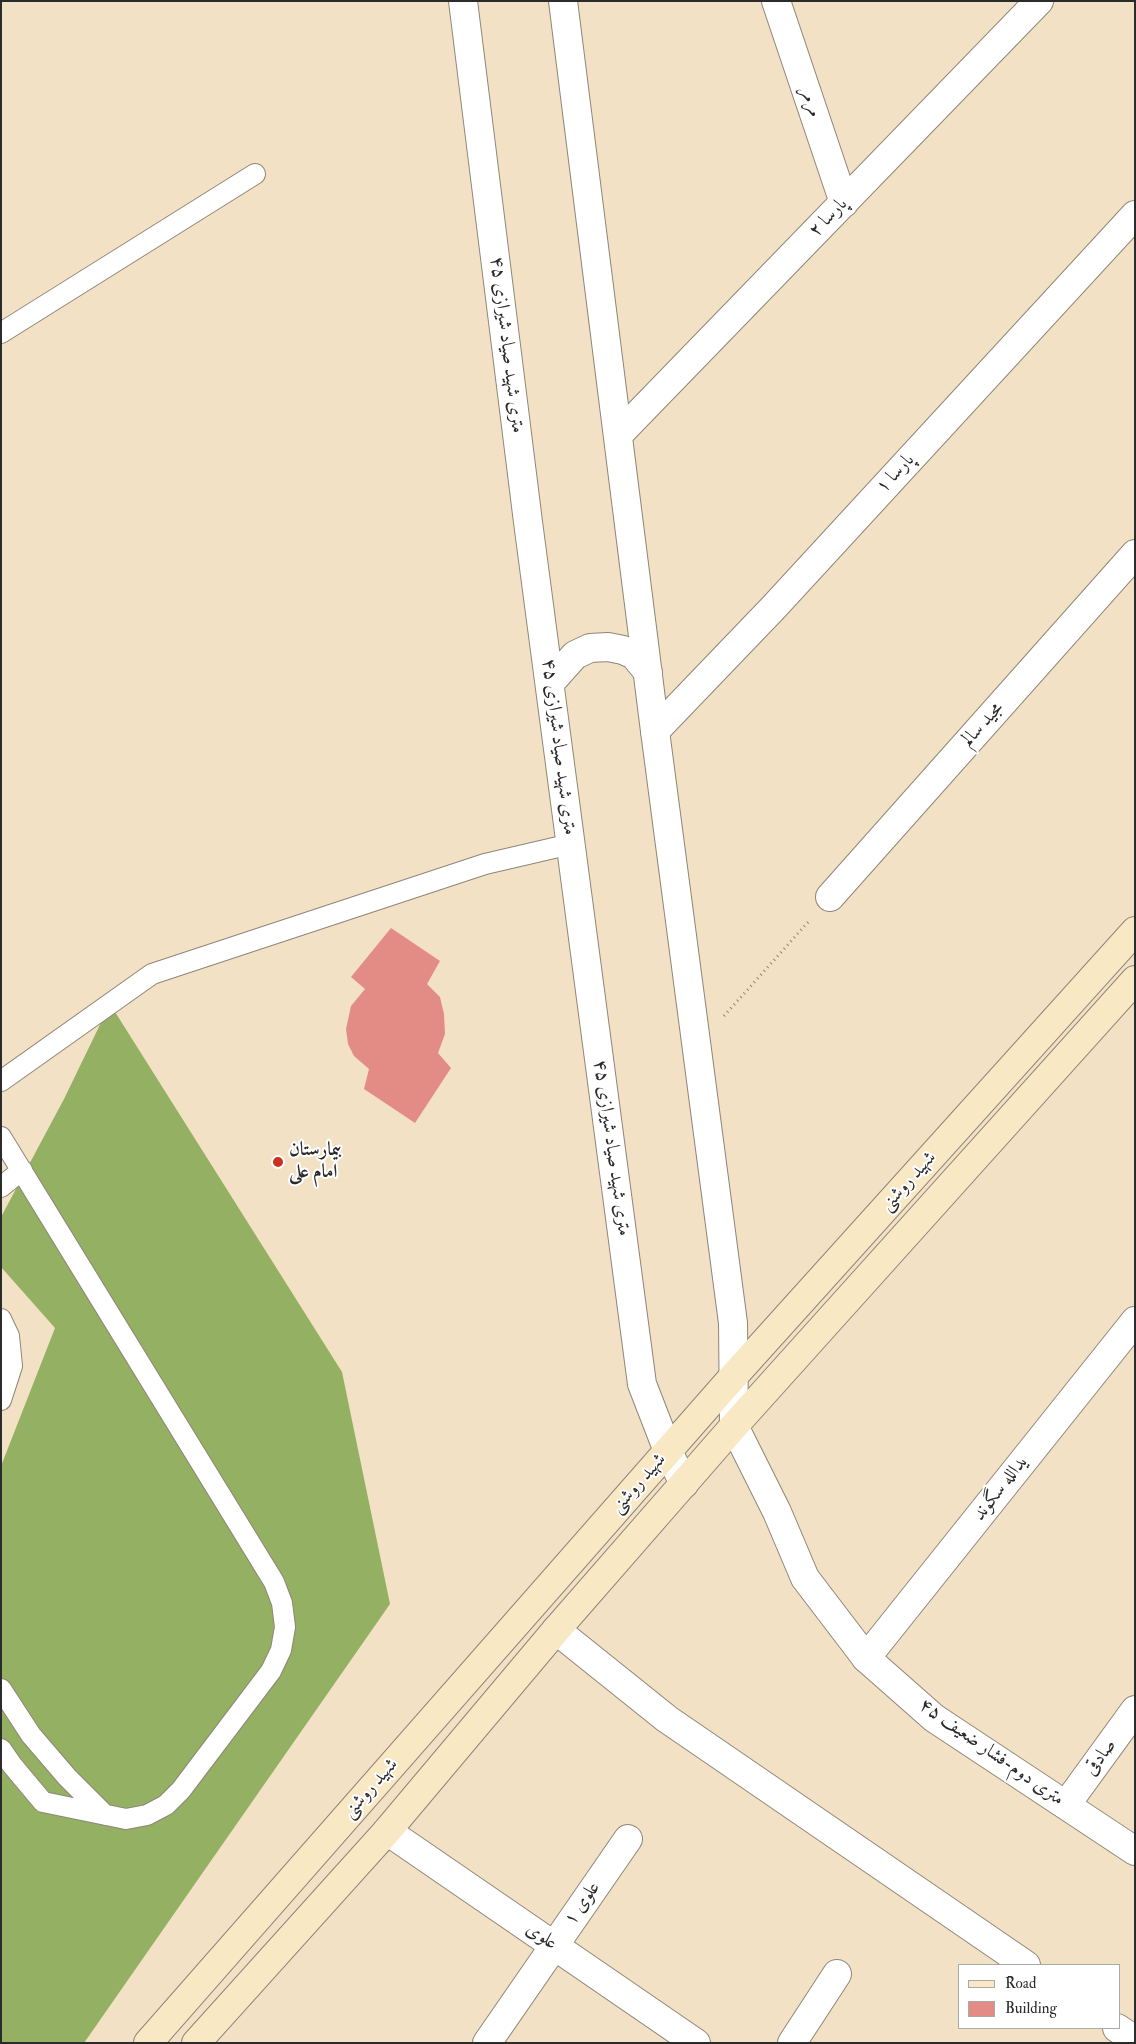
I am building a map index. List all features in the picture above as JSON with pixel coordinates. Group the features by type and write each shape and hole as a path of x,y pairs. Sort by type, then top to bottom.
{"main road":[{"name":"شهید روشنی","path":"148,2043 732,1378 1135,931"},
{"name":"شهید روشنی","path":"196,2043 387,1831 556,1630 734,1426 1135,980"},
{"path":"237,1942 254,1979"}],"street":[{"name":"۴۵ متری شهید صیاد شیرازی","path":"463,1 642,1384 668,1451 684,1484"},
{"path":"563,1 655,731 733,1323 732,1378"},
{"name":"مرمر","path":"776,1 844,203"},
{"name":"پارسا ۲","path":"619,434 1039,1"},
{"name":"پارسا ۱","path":"655,731 774,607 1135,214"},
{"name":"مجید سالم","path":"830,897 1135,554"},
{"path":"550,683 575,655 590,648 608,647 623,650 634,655 648,672"},
{"name":"یدالله سگوند","path":"866,1658 1135,1320"},
{"name":"۴۵ متری دوم-فشار ضعیف","path":"732,1378 734,1426 776,1512 805,1578 866,1658 934,1718 1135,1851"},
{"path":"556,1630 667,1719 1025,1964"},
{"name":"صادقی","path":"1066,1805 1135,1710"},
{"name":"علوی","path":"387,1831 696,2043"},
{"name":"علوی ۱","path":"487,2043 628,1839"},
{"path":"792,2043 837,1974"},
{"path":"1118,2029 1135,2040"}],"lane":[{"path":"1,333 254,174"},
{"path":"1,1081 152,974 485,864 571,844"},
{"path":"1,1137 274,1582 282,1603 285,1627 281,1650 271,1671 180,1790 166,1804 147,1815 126,1819 43,1802 1,1749"},
{"path":"1,1187 22,1170"},
{"path":"1,1320 9,1336 12,1366 4,1396 1,1400"},
{"path":"1,1690 31,1736 105,1816"}],"path":[{"path":"697,1047 830,897"}],"green space":[{"path":"110,1004 342,1372 390,1604 84,2043 1,2043 1,1466 55,1328 1,1267 1,1217 64,1099"}],"building":[{"path":"391,928 440,961 427,984 440,997 444,1014 445,1034 438,1053 451,1068 415,1123 364,1089 369,1069 354,1056 348,1044 346,1029 351,1006 365,989 351,977"}],"place":[{"name":"بیمارستان امام علی","path":"278,1162"}]}
